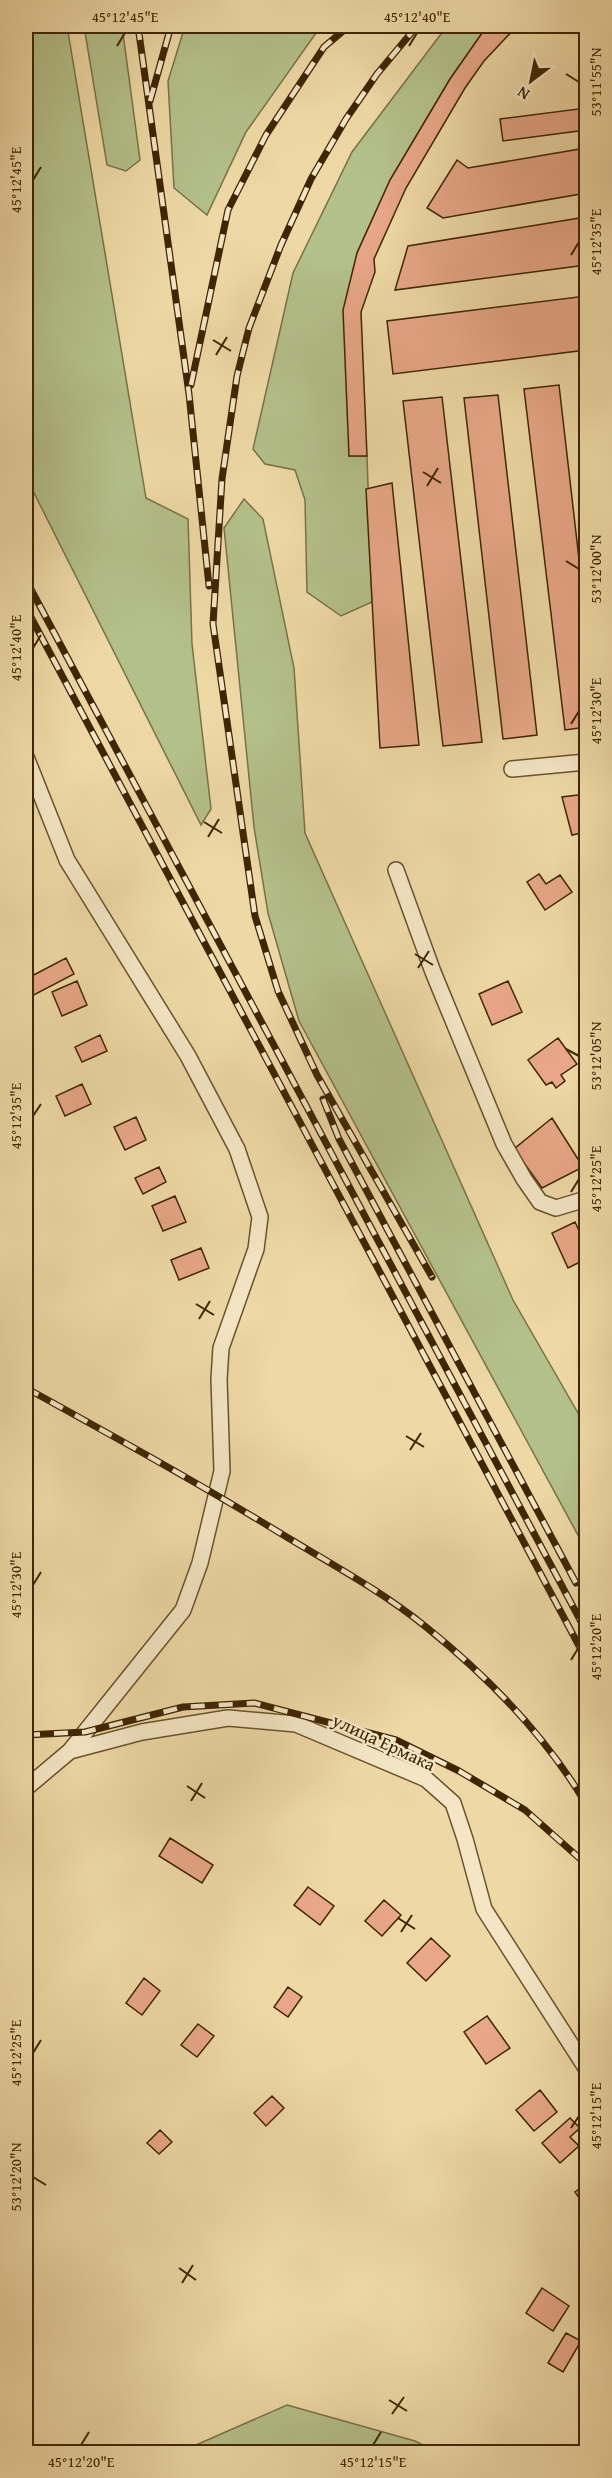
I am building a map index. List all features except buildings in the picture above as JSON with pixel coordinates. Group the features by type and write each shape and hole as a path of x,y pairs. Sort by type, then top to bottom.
{"street":[{"path":"26,756 67,860 188,1056 237,1149 260,1217 256,1249 221,1348 219,1379 222,1471 200,1563 183,1610 70,1751 26,1788"},
{"path":"512,769 586,762"},
{"path":"396,870 433,972 504,1144 524,1179 540,1202 556,1208 586,1199"},
{"name":"улица Ермака","path":"70,1751 141,1732 228,1718 296,1724 426,1779 453,1803 484,1909 586,2068"}],"green space":[{"path":"26,26 67,26 146,498 188,519 192,644 211,809 201,825 26,477"},
{"path":"84,26 122,26 140,160 126,171 107,165"},
{"path":"185,26 321,26 246,132 207,215 174,188 168,81"},
{"path":"447,26 487,26 450,79 390,180 357,253 349,456 367,456 372,602 341,616 307,592 305,500 295,470 265,464 253,449 293,273 352,152"},
{"path":"244,499 263,519 294,668 305,833 513,1300 586,1427 586,1550 299,1021 268,913 254,827 224,528"},
{"path":"287,2405 415,2441 437,2452 180,2452"}],"railway":[{"path":"138,26 189,394 209,586"},
{"path":"150,101 171,26"},
{"path":"191,385 228,210 266,135 324,47 349,26"},
{"path":"417,26 377,74 346,119 311,179 281,245 249,328 237,376 222,479 213,624 255,916 278,991 317,1075 432,1277"},
{"path":"26,580 586,1631"},
{"path":"26,608 586,1659"},
{"path":"323,1099 339,1139 576,1583"},
{"path":"26,1388 221,1498 357,1579 410,1614 449,1646 514,1708 553,1755 586,1804"},
{"path":"26,1735 85,1732 183,1707 254,1703 396,1740 459,1771 525,1810 586,1864"}]}
